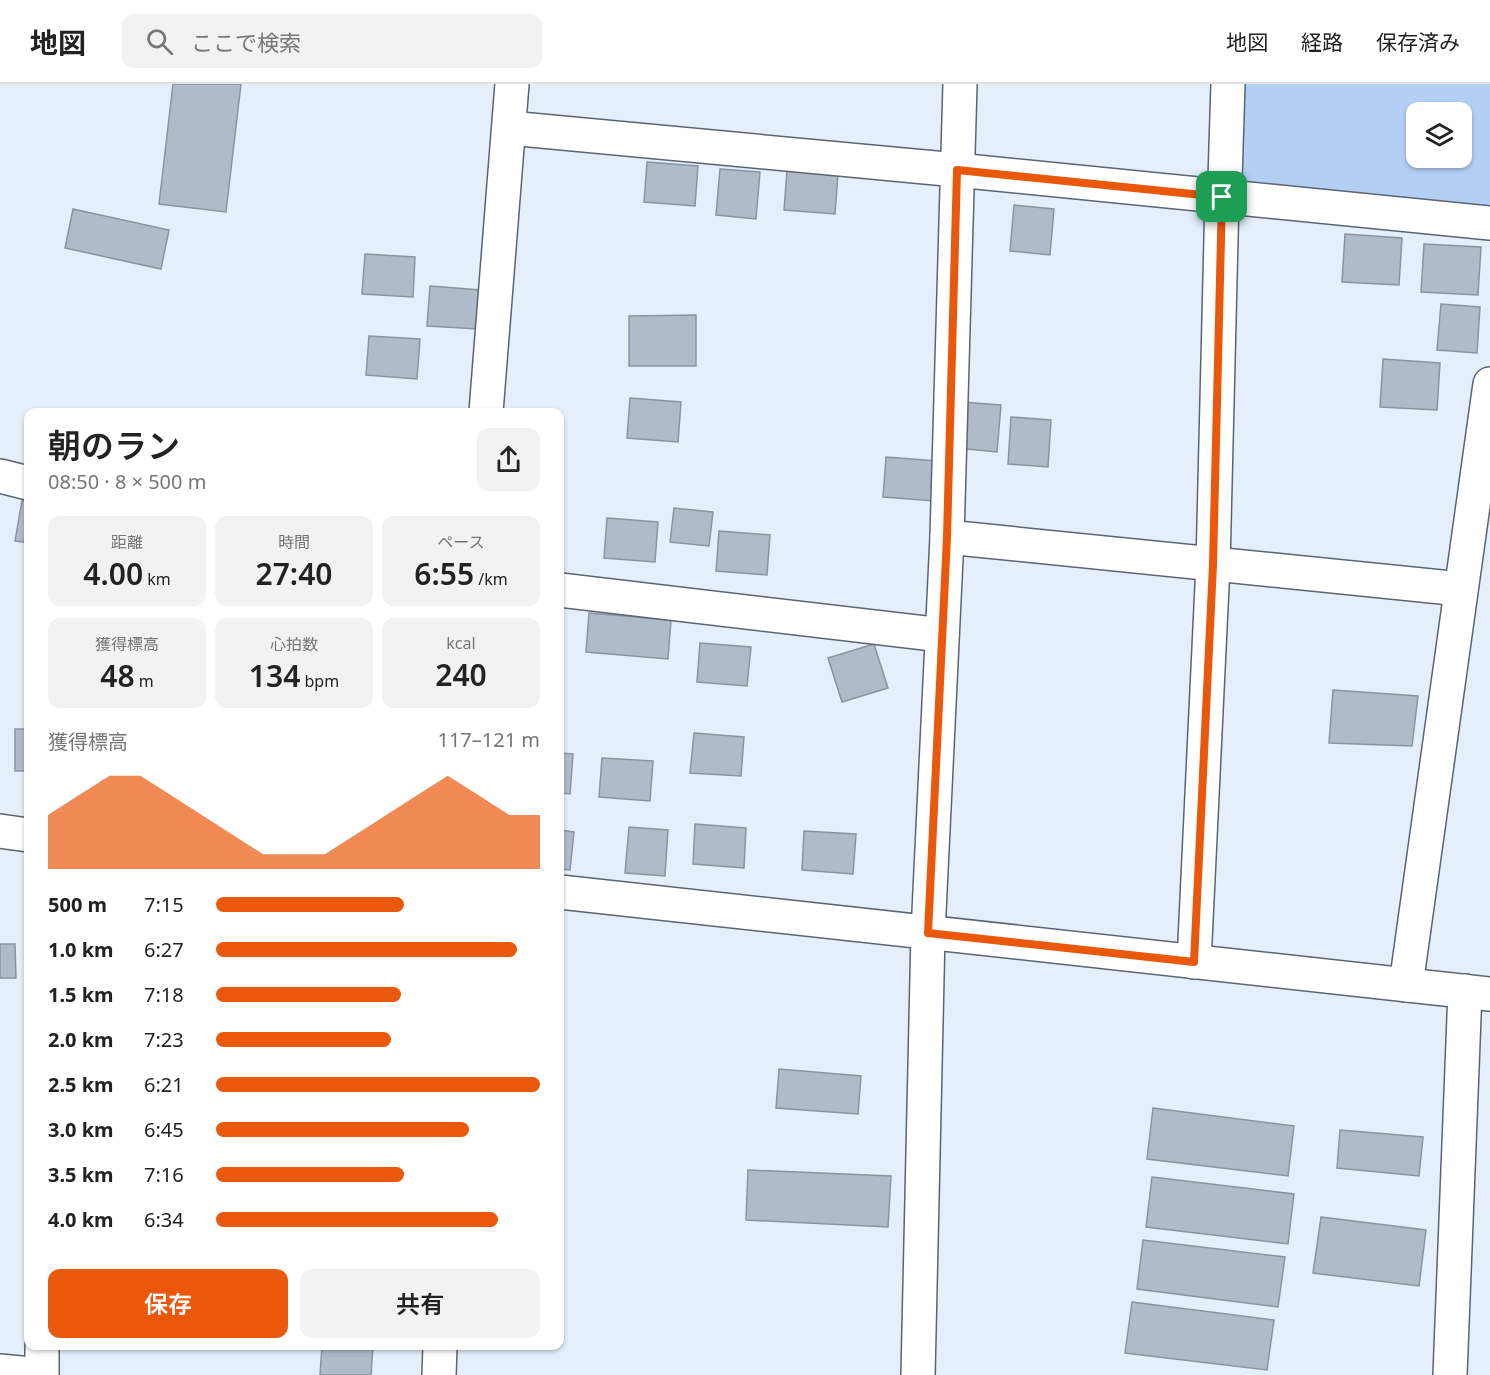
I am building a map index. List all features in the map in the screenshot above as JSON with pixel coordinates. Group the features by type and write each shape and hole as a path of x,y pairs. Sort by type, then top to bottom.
{"street":[{"path":"486,408 512,84"},
{"path":"918,1375 928,933 947,537 960,84"},
{"path":"1194,962 1213,565 1222,197 1225,179 1228,84"},
{"path":"509,128 1490,223"},
{"path":"1406,985 1490,384"},
{"path":"0,476 24,482"},
{"path":"947,537 1461,589"},
{"path":"564,590 942,634"},
{"path":"0,831 24,834"},
{"path":"564,892 1478,993 1450,1375"},
{"path":"0,1371 41,1375 42,1350"},
{"path":"439,1375 440,1350"}],"shaded area":[{"path":"1227,84 1490,84 1490,223 1222,197"}],"building":[{"path":"173,84 241,84 226,212 159,204"},
{"path":"647,162 698,166 695,206 644,202"},
{"path":"720,169 760,172 756,219 716,215"},
{"path":"787,170 838,174 835,214 784,210"},
{"path":"1014,205 1054,209 1050,255 1010,251"},
{"path":"73,209 169,230 161,269 65,248"},
{"path":"1345,234 1402,238 1399,285 1342,282"},
{"path":"1424,244 1481,247 1478,295 1421,292"},
{"path":"365,254 415,257 413,297 362,294"},
{"path":"430,286 481,290 478,329 427,326"},
{"path":"1441,304 1480,307 1477,353 1437,350"},
{"path":"696,315 696,366 629,366 629,316"},
{"path":"369,336 420,339 417,379 366,375"},
{"path":"1383,359 1440,363 1437,410 1380,407"},
{"path":"630,398 681,402 678,442 627,438"},
{"path":"961,402 1001,405 997,452 957,448"},
{"path":"1011,417 1051,420 1048,467 1008,464"},
{"path":"886,457 937,461 934,501 883,497"},
{"path":"22,501 24,501 24,542 15,541"},
{"path":"674,508 713,512 709,546 670,542"},
{"path":"607,518 658,522 655,562 604,558"},
{"path":"719,531 770,535 767,575 716,571"},
{"path":"589,613 671,620 668,659 586,652"},
{"path":"700,643 751,647 747,686 697,682"},
{"path":"874,644 888,688 842,702 828,658"},
{"path":"1333,690 1418,696 1412,746 1329,743"},
{"path":"15,729 24,729 24,771 15,771"},
{"path":"694,733 744,737 741,776 690,773"},
{"path":"564,753 573,754 570,794 564,793"},
{"path":"602,758 653,761 650,801 599,797"},
{"path":"695,824 746,828 744,868 693,864"},
{"path":"629,827 668,830 665,876 625,873"},
{"path":"564,831 574,832 570,870 564,869"},
{"path":"804,831 856,834 853,874 802,870"},
{"path":"0,944 15,944 16,978 0,978"},
{"path":"779,1069 861,1076 858,1114 776,1108"},
{"path":"1153,1108 1294,1126 1288,1176 1147,1159"},
{"path":"1340,1130 1423,1137 1419,1176 1337,1168"},
{"path":"748,1170 891,1176 888,1227 746,1220"},
{"path":"1152,1177 1294,1194 1288,1244 1146,1227"},
{"path":"1321,1217 1426,1230 1419,1286 1313,1273"},
{"path":"1143,1240 1285,1257 1278,1307 1137,1289"},
{"path":"1132,1302 1274,1320 1267,1370 1125,1353"},
{"path":"322,1350 373,1350 371,1375 320,1375"}],"route":[{"path":"957,170 1222,197 1213,565 1194,962 928,933 947,537 957,170"}]}
